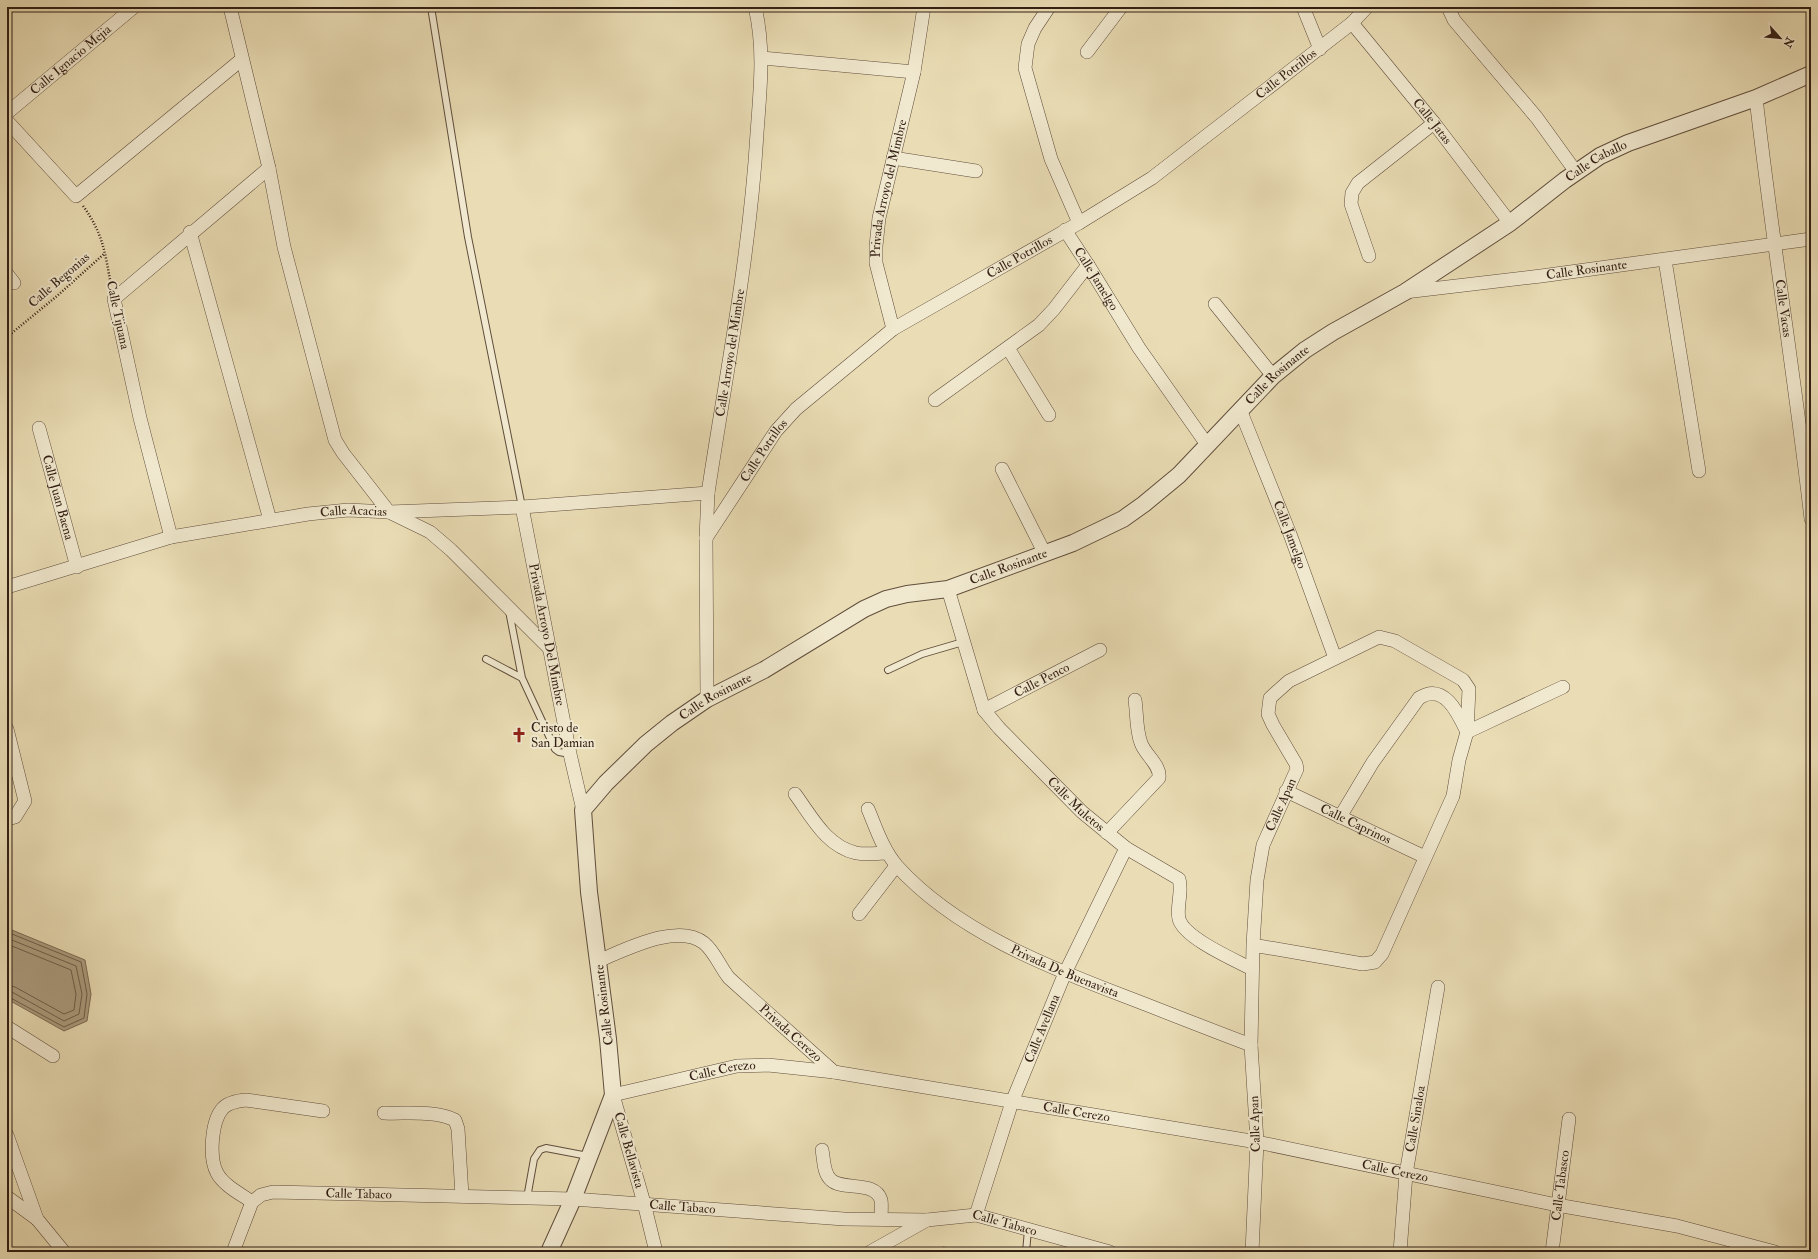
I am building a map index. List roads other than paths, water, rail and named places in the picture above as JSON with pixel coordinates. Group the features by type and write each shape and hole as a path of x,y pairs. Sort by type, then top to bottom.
{"street":[{"path":"230,7 241,60 269,168 284,247 335,440 343,453 389,512 430,532 451,550 550,649"},
{"name":"Calle Arroyo del Mimbre","path":"706,699 706,538 708,493 753,195 762,58 755,7"},
{"name":"Privada Arroyo del Mimbre","path":"893,329 876,264 876,246 879,218 914,72 924,7"},
{"path":"1049,7 1034,28 1028,44 1025,68 1051,159 1079,223"},
{"path":"1087,52 1121,7"},
{"path":"1303,7 1320,49"},
{"name":"Calle Potrillos","path":"706,538 776,431 796,409 893,329 1079,223 1152,178 1320,49 1352,23 1367,7"},
{"path":"1448,7 1454,20 1537,118 1576,172"},
{"name":"Calle Ignacio Mejia","path":"7,113 127,10"},
{"name":"Calle Jatas","path":"1352,23 1434,123 1510,223"},
{"path":"762,58 914,72"},
{"path":"7,121 76,196 241,60"},
{"name":"Calle Caballo","path":"1405,292 1510,223 1576,172 1600,156 1628,143 1756,98 1811,74"},
{"name":"Calle Vacas","path":"1756,98 1774,244 1805,417 1811,519"},
{"path":"1369,256 1351,204 1352,193 1358,184 1434,123"},
{"path":"894,158 976,171"},
{"path":"269,168 190,232 270,520"},
{"name":"Calle Jamelgo","path":"1065,230 1138,348 1208,446"},
{"name":"Calle Tijuana","path":"172,538 140,418 114,299 190,232"},
{"name":"Calle Rosinante","path":"573,1199 613,1095 598,961 588,892 583,810 606,783 646,744 706,699 764,670 864,609 886,599 907,594 948,589 1045,554 1097,533 1123,519 1179,475 1273,376 1305,350 1333,332 1405,292 1665,260 1811,239"},
{"path":"1665,260 1699,471"},
{"path":"935,400 1039,324 1054,309 1088,265"},
{"path":"1215,304 1273,376"},
{"path":"1008,348 1048,415"},
{"name":"Calle Jamelgo","path":"1240,412 1290,534 1335,658"},
{"name":"Calle Juan Baena","path":"39,428 76,567"},
{"path":"1002,469 1045,554"},
{"name":"Calle Acacias","path":"7,587 172,538 270,520 348,510 389,512 522,507 708,493"},
{"name":"Privada Arroyo Del Mimbre","path":"522,507 570,754 583,810"},
{"name":"Calle Muletos","path":"948,589 984,710 999,728 1082,812 1126,848 1179,879 1179,917 1183,928 1208,946 1252,969"},
{"name":"Calle Apan","path":"1252,1252 1257,1142 1251,1045 1252,945 1257,880 1263,845 1297,769 1296,764 1268,714 1270,698 1289,681 1379,637 1395,641 1466,683 1469,689 1467,732"},
{"name":"Calle Penco","path":"984,710 1100,650"},
{"path":"1467,732 1563,687"},
{"path":"1252,945 1363,964 1375,962 1384,951 1425,857 1454,796 1460,760 1467,732 1452,703 1437,694 1427,693 1419,698 1373,762 1340,817"},
{"path":"1107,833 1157,780 1159,771 1140,742 1135,700"},
{"path":"7,729 25,801 16,817 7,819"},
{"name":"Calle Caprinos","path":"1286,791 1425,857"},
{"path":"795,794 826,836 840,848 858,854 888,853"},
{"name":"Privada De Buenavista","path":"868,809 888,853 896,866 922,890 943,906 1002,944 1065,973 1251,1045"},
{"name":"Calle Avellana","path":"976,1215 1012,1102 1065,973 1126,848"},
{"path":"859,914 896,866"},
{"name":"Privada Cerezo","path":"598,961 665,936 682,934 697,938 712,951 721,969 729,978 834,1072 1012,1102"},
{"name":"Calle Sinaloa","path":"1400,1252 1406,1174 1438,987"},
{"path":"7,1027 53,1056"},
{"name":"Calle Cerezo","path":"613,1095 737,1066 768,1065 834,1072"},
{"name":"Calle Bellavista","path":"613,1095 644,1203 656,1252"},
{"path":"233,1252 252,1202 222,1180 213,1161 215,1124 217,1117 224,1107 235,1101 246,1100 323,1112"},
{"name":"Calle Cerezo","path":"1012,1102 1257,1142 1557,1205 1677,1226 1775,1252"},
{"path":"384,1113 438,1115 448,1116 455,1120 458,1129 462,1196"},
{"name":"Calle Tabasco","path":"1552,1252 1569,1119"},
{"path":"7,1135 37,1219"},
{"path":"822,1150 826,1172 831,1180 838,1183 868,1188 876,1193 881,1199 881,1219"},
{"name":"Calle Tabaco","path":"252,1202 261,1195 273,1192 573,1199 644,1203 844,1219 927,1220 976,1215 1110,1252"},
{"path":"7,1197 37,1219 64,1252"},
{"path":"549,1252 573,1199"},
{"path":"870,1252 927,1220"}],"lane":[{"path":"431,7 468,237 522,507"},
{"path":"509,609 522,678 555,749 559,752 570,754"},
{"path":"888,670 922,654 963,642"},
{"path":"486,659 522,678"},
{"path":"527,1198 534,1159 540,1150 546,1148 590,1156"},
{"path":"1026,1252 1028,1230"}],"water":[{"path":"7,928 85,960 91,994 87,1021 64,1031 7,999"}],"place":[{"name":"Cristo de San Damian","path":"519,735"}]}
